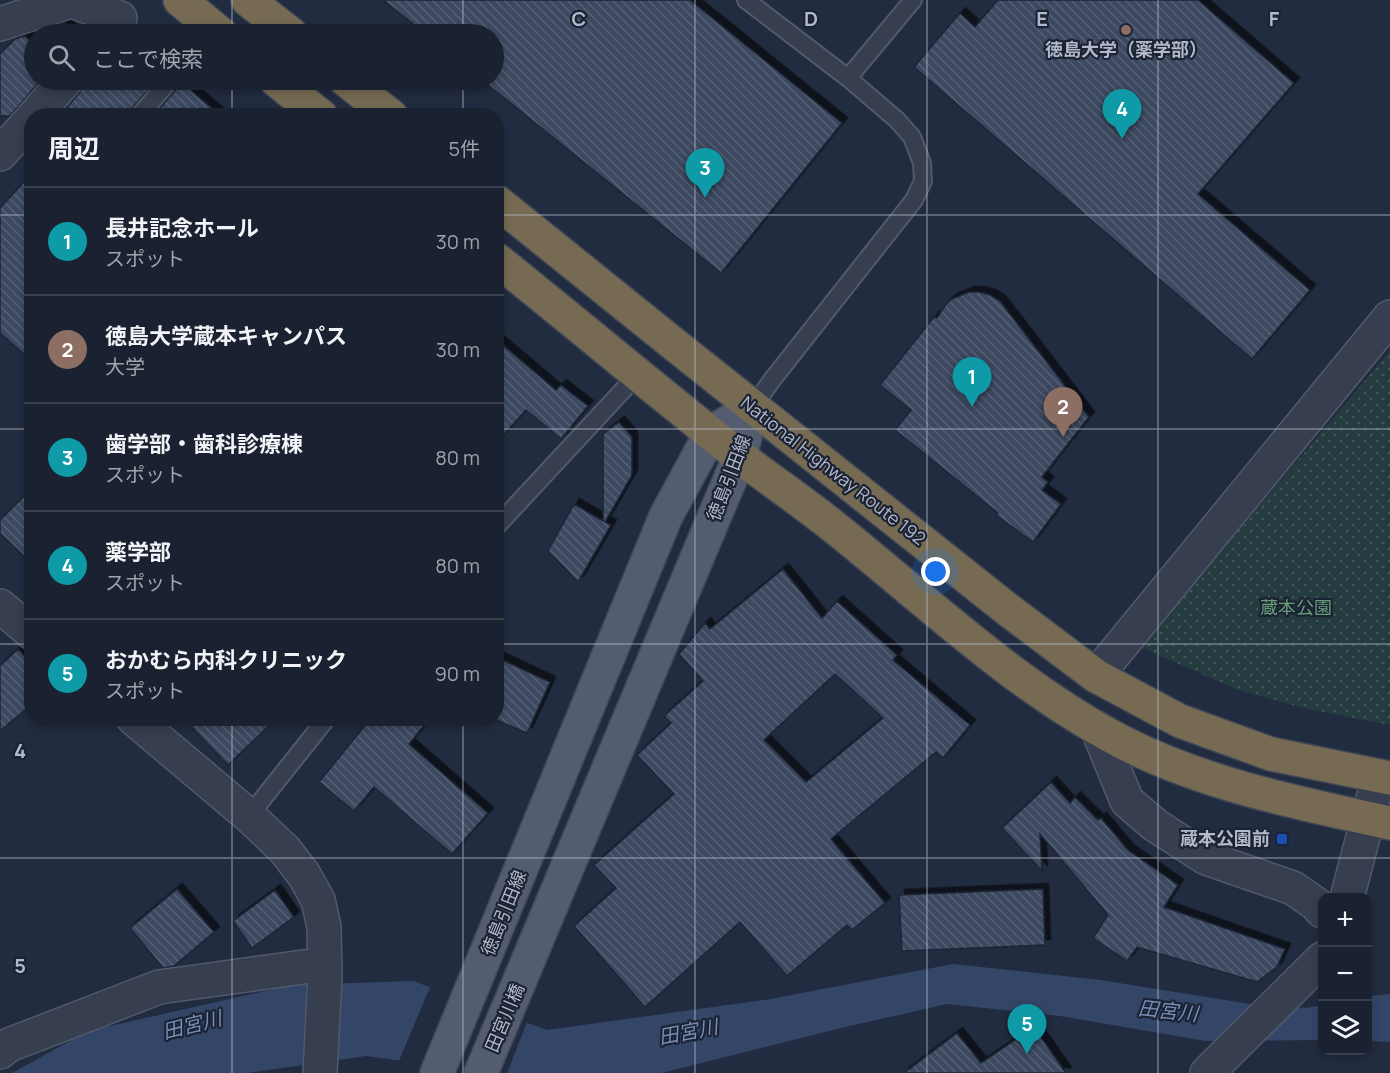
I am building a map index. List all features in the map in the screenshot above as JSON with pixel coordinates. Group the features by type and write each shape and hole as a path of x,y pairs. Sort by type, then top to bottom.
{"highway":[{"path":"180,0 205,24"},
{"path":"248,0 278,24"},
{"path":"288,90 311,108"},
{"path":"358,90 381,108"},
{"name":"National Highway Route 192","path":"504,207 1007,609 1095,676 1180,721 1271,754 1384,777"},
{"path":"504,265 711,433 832,525 1057,705 1124,743 1194,773 1277,798 1378,820"}],"main road":[{"name":"徳島引田線","path":"437,1073 483,966 666,516 711,433 753,407"},
{"name":"徳島引田線","path":"528,962 740,456 753,407"},
{"name":"田宮川橋","path":"481,1073 528,962"}],"street":[{"path":"0,24 71,1 121,18"},
{"path":"41,108 57,90"},
{"path":"0,154 24,127"},
{"path":"1095,676 1390,316"},
{"path":"0,606 24,626"},
{"path":"142,726 249,816 285,850 304,875 318,900 324,927 325,970 320,1073"},
{"path":"1097,728 1127,801 1155,825 1206,858 1293,888 1318,906"},
{"path":"1349,893 1378,820 1384,777"},
{"path":"1215,1067 1318,963"},
{"path":"0,1052 9,1045 159,987 325,970"}],"lane":[{"path":"746,0 848,78 897,120 912,137 922,163 923,181 914,200 753,407"},
{"path":"848,78 912,0"},
{"path":"146,108 161,90"},
{"path":"504,518 638,374"},
{"path":"249,816 321,726"}],"green space":[{"name":"蔵本公園","path":"1390,351 1390,725 1303,708 1236,689 1140,647"}],"water":[{"name":"田宮川","path":"953,964 1100,980 1250,1004 1306,1008 1318,1006 1318,1040 1206,1041 1060,1016 947,1004 662,1073 495,1073 366,1056 247,1073 12,1073 88,1031 292,985 413,981 547,1030 771,999"},
{"path":"1390,994 1390,1042 1372,1041 1372,996"}],"pier":[{"path":"431,985 528,1020 507,1073 472,1073 398,1063"}],"building":[{"path":"383,0 690,0 842,123 721,273 494,90 504,90 504,24 413,24"},
{"path":"998,0 1198,0 1294,83 1198,194 1310,290 1252,359 914,67 960,13 975,27"},
{"path":"24,36 24,90 32,90 10,116 0,116 0,54 15,39"},
{"path":"81,90 148,90 132,108 67,108"},
{"path":"175,90 191,90 212,108 160,108"},
{"path":"24,182 24,354 0,333 0,208"},
{"path":"969,292 990,295 1000,301 1089,417 1042,477 1048,482 1042,490 1061,504 1033,542 996,515 998,513 895,430 911,410 880,385 934,317 937,318 946,304"},
{"path":"504,346 556,390 561,385 588,406 561,439 526,410 504,434"},
{"path":"619,422 632,437 632,475 605,522 611,525 578,582 548,551 574,504 603,521 603,434"},
{"path":"24,496 24,556 0,533 0,520"},
{"path":"783,569 822,618 837,601 897,655 893,660 970,725 943,758 936,752 831,839 885,903 852,930 847,925 787,976 740,922 645,1007 574,926 616,888 594,865 674,794 637,755 671,723 664,716 703,681 679,654 705,623 710,629","holes":["835,674 883,718 806,782 764,740"]},
{"path":"18,649 24,655 24,711 0,731 0,666"},
{"path":"504,661 550,682 527,733 504,723"},
{"path":"191,726 269,726 228,765"},
{"path":"364,726 424,726 409,744 488,813 452,854 374,787 354,811 319,782"},
{"path":"1051,782 1070,803 1075,797 1098,820 1101,818 1128,850 1178,885 1164,907 1285,949 1277,967 1257,982 1137,947 1127,961 1093,938 1108,915 1040,834 1042,871 1002,828"},
{"path":"177,889 214,932 174,966 163,968 130,928"},
{"path":"1043,889 1045,945 902,951 899,895"},
{"path":"275,890 294,917 252,948 233,921"},
{"path":"1034,1027 1066,1073 904,1073 957,1033 981,1063"}],"place":[{"name":"徳島大学（薬学部）","path":"1126,30"},
{"name":"薬学部","path":"1122,139"},
{"name":"歯学部・歯科診療棟","path":"705,198"},
{"name":"長井記念ホール","path":"972,407"},
{"name":"徳島大学蔵本キャンパス","path":"1063,437"},
{"name":"蔵本公園前","path":"1282,839"},
{"name":"おかむら内科クリニック","path":"1027,1054"}]}
